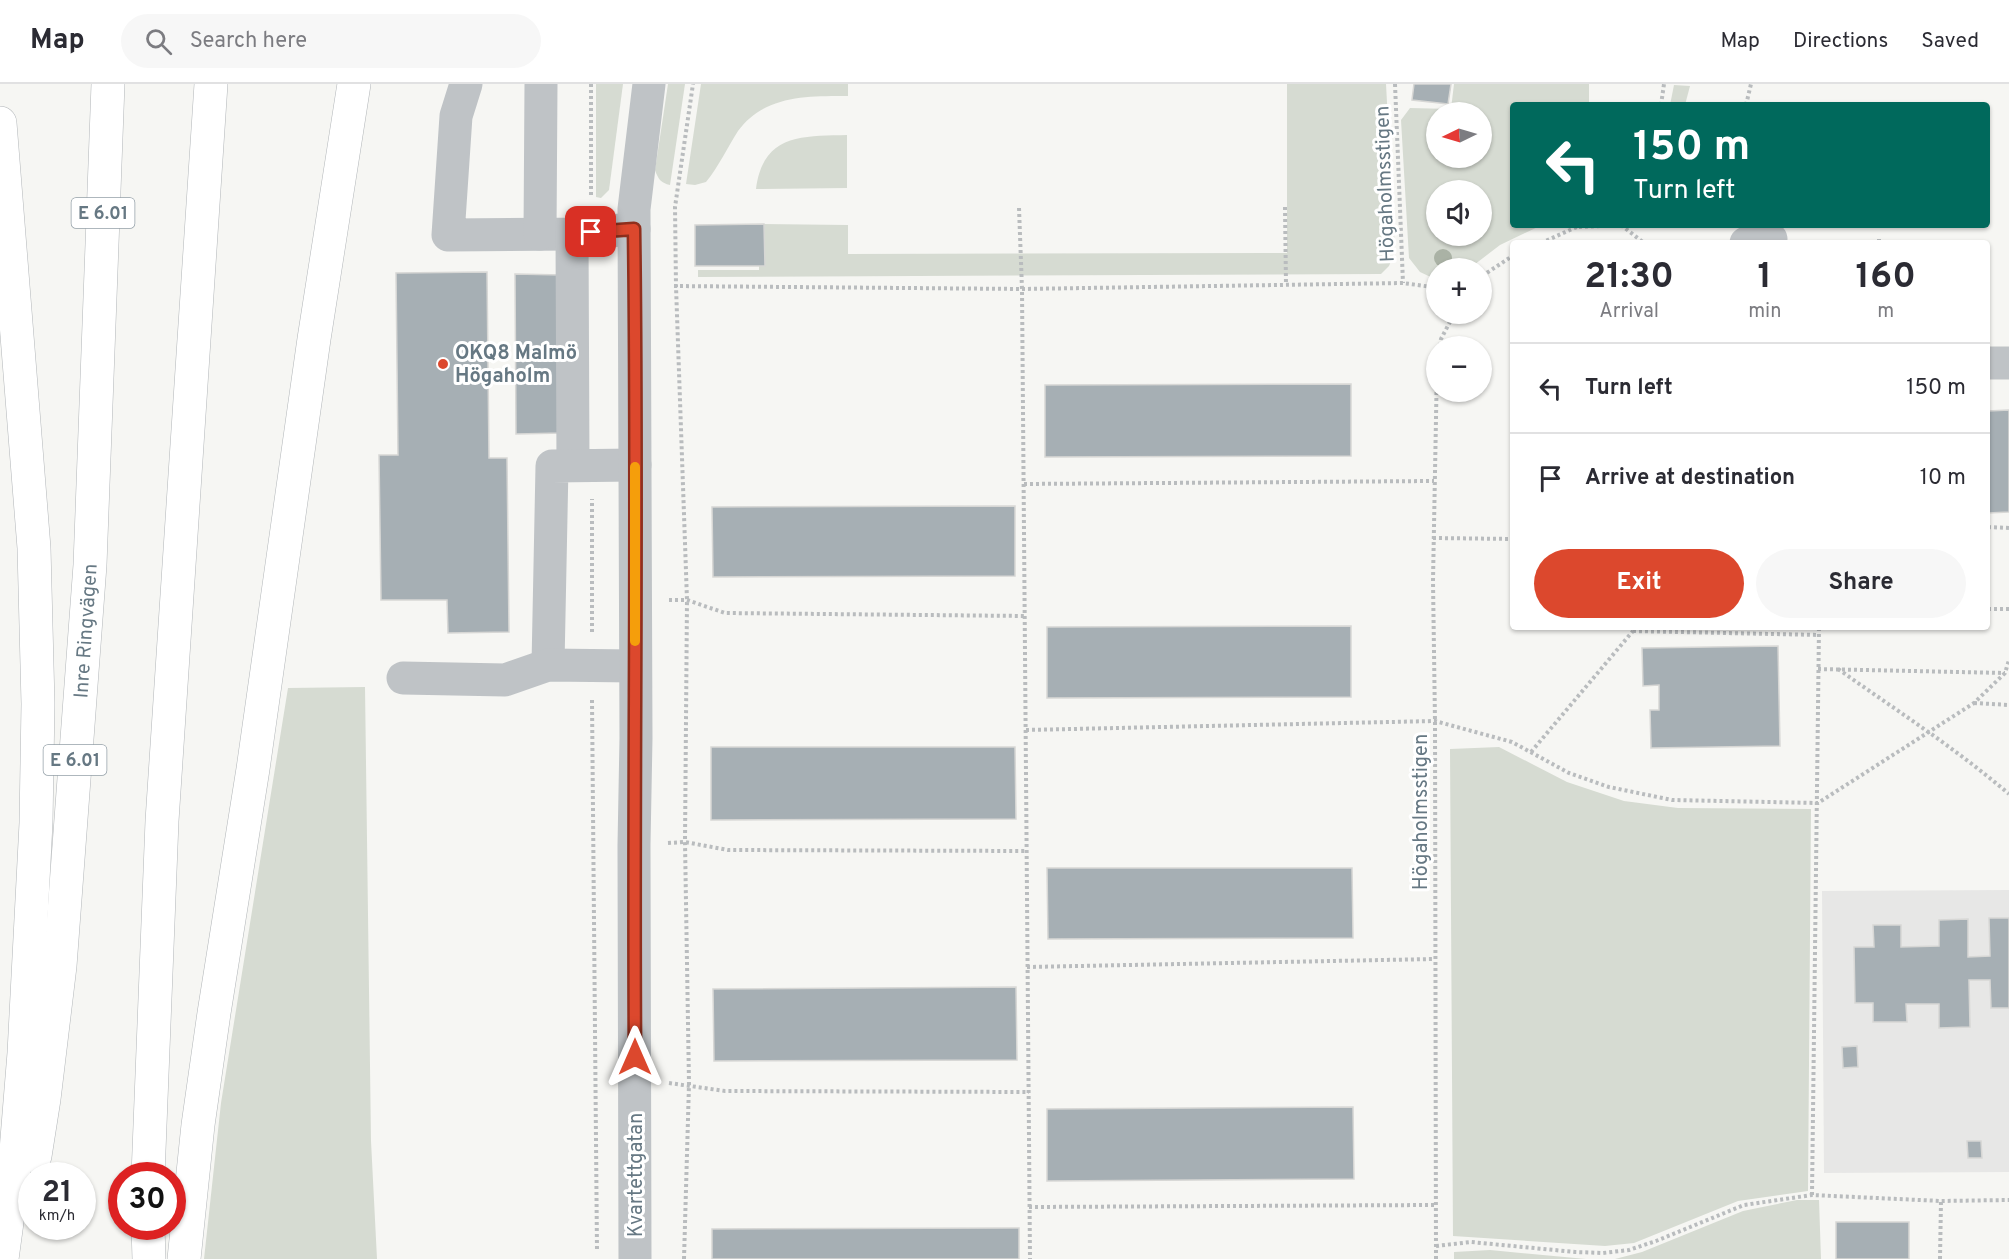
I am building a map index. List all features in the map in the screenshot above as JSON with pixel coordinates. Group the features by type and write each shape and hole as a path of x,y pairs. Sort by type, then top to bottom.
{"highway":[{"name":"Inre Ringvägen","path":"34,1162 45,1099 60,966 90,565 108,84"},
{"path":"148,1162 164,798 211,84"},
{"path":"184,1259 198,1125 214,1013 253,769 314,339 354,84"},
{"path":"0,123 34,548 38,704 36,823 24,1053 15,1163 2,1259"},
{"path":"18,1259 21,1240"},
{"path":"148,1240 149,1259"}],"street":[{"path":"466,84 456,116 448,234 572,234 634,229"},
{"path":"540,234 541,84"},
{"name":"Kvartettgatan","path":"635,1259 634,229 641,138 649,84"},
{"path":"572,234 573,465"},
{"path":"1990,363 2009,363"},
{"path":"549,665 552,466 635,465"},
{"path":"403,678 505,680 549,665 635,666"}],"path":[{"path":"684,1259 689,1084 685,842 687,600 675,207 693,84"},
{"name":"Högaholmsstigen","path":"1395,84 1403,283"},
{"path":"1661,102 1664,84"},
{"path":"1747,102 1751,84"},
{"path":"1018,207 1022,290 1030,1259"},
{"path":"1285,207 1286,285"},
{"path":"1548,240 1575,228"},
{"path":"1626,228 1640,240"},
{"path":"1492,269 1510,258"},
{"path":"634,284 1022,290 1403,283 1426,286"},
{"name":"Högaholmsstigen","path":"1436,402 1433,538 1436,1259"},
{"path":"1024,484 1434,481"},
{"path":"1990,527 2009,528"},
{"path":"1433,538 1510,538"},
{"path":"635,601 687,600 724,613 1025,616"},
{"path":"1990,609 2009,609"},
{"path":"1531,752 1632,630"},
{"path":"1664,630 1819,635"},
{"path":"1812,1195 1819,630"},
{"path":"1026,730 1435,721 1512,742 1569,773 1609,787 1672,800 1818,803 1974,703 2005,673 2009,660"},
{"path":"1818,669 2005,673"},
{"path":"1838,669 1970,761 2009,794"},
{"path":"1974,703 2009,705"},
{"path":"634,845 685,842 728,850 1026,851"},
{"path":"1027,967 1434,958"},
{"path":"635,1081 689,1084 725,1091 1029,1092"},
{"path":"1436,1246 1471,1242 1575,1252 1603,1253 1629,1250 1744,1205 1812,1195 1941,1201 2009,1200"},
{"path":"1940,1259 1941,1201"},
{"path":"1029,1207 1435,1204"}],"shaded area":[{"path":"596,84 623,84 609,190 601,198 596,197"},
{"path":"668,84 685,84 670,185 660,180 655,170"},
{"path":"701,84 848,84 848,96 818,96 788,100 761,110 738,131 706,182 695,185 686,184"},
{"path":"1287,84 1386,84 1395,251 1389,266 1381,274 698,277 698,270 759,270 759,224 848,225 848,254 1287,253"},
{"path":"1454,84 1589,84 1589,102 1510,102 1510,228 1536,228 1500,245 1483,258 1426,258 1426,275 1420,272 1409,258 1401,120 1410,108 1426,108 1426,168 1492,168 1492,102 1452,102"},
{"path":"1674,85 1690,86 1686,102 1671,102"},
{"path":"847,135 847,188 756,189 760,171 776,148 800,138"},
{"path":"365,687 371,1141 377,1259 204,1259 221,1103 288,688"},
{"path":"1499,747 1567,782 1624,801 1678,808 1811,809 1808,1191 1738,1201 1634,1243 1605,1246 1453,1236 1450,749"},
{"path":"2009,890 2009,1172 1824,1173 1822,891"},
{"path":"1797,1200 1819,1200 1821,1259 1615,1259 1642,1252 1743,1211"},
{"path":"1490,1250 1586,1259 1454,1259 1454,1252"}],"building":[{"path":"1414,84 1451,84 1448,102 1412,100"},
{"path":"764,224 765,266 695,266 695,225"},
{"name":"OKQ8 Malmö Högaholm","path":"487,272 489,458 507,458 509,632 448,633 447,600 381,600 379,455 398,455 396,273"},
{"path":"515,274 562,275 562,433 516,434"},
{"path":"1351,384 1351,456 1045,457 1045,385"},
{"path":"2009,410 2009,512 1990,513 1990,411"},
{"path":"1015,506 1015,576 713,577 712,507"},
{"path":"1351,626 1351,697 1047,698 1047,627"},
{"path":"1778,646 1780,746 1651,748 1650,710 1659,710 1659,685 1643,686 1642,648"},
{"path":"711,747 1015,747 1016,819 711,820"},
{"path":"1047,868 1352,868 1353,938 1048,939"},
{"path":"1989,918 2009,918 2009,1008 1991,1008 1990,980 1969,980 1970,1027 1939,1028 1939,1004 1906,1004 1907,1022 1873,1022 1873,1003 1855,1003 1854,947 1874,947 1873,925 1901,925 1901,947 1939,946 1939,920 1968,919 1968,957 1990,956"},
{"path":"1016,987 1017,1060 714,1061 713,989"},
{"path":"1857,1046 1858,1067 1843,1068 1842,1047"},
{"path":"1353,1107 1354,1179 1047,1181 1047,1109"},
{"path":"1967,1141 1981,1141 1982,1158 1968,1158"},
{"path":"1836,1222 1909,1222 1909,1259 1836,1259"},
{"path":"1019,1228 1019,1259 712,1259 712,1229"}],"slow traffic":[{"path":"635,467 635,641"}],"place":[{"name":"OKQ8 Malmö Högaholm","path":"443,364"}],"route":[{"path":"591,232 634,229 635,1057"}]}
